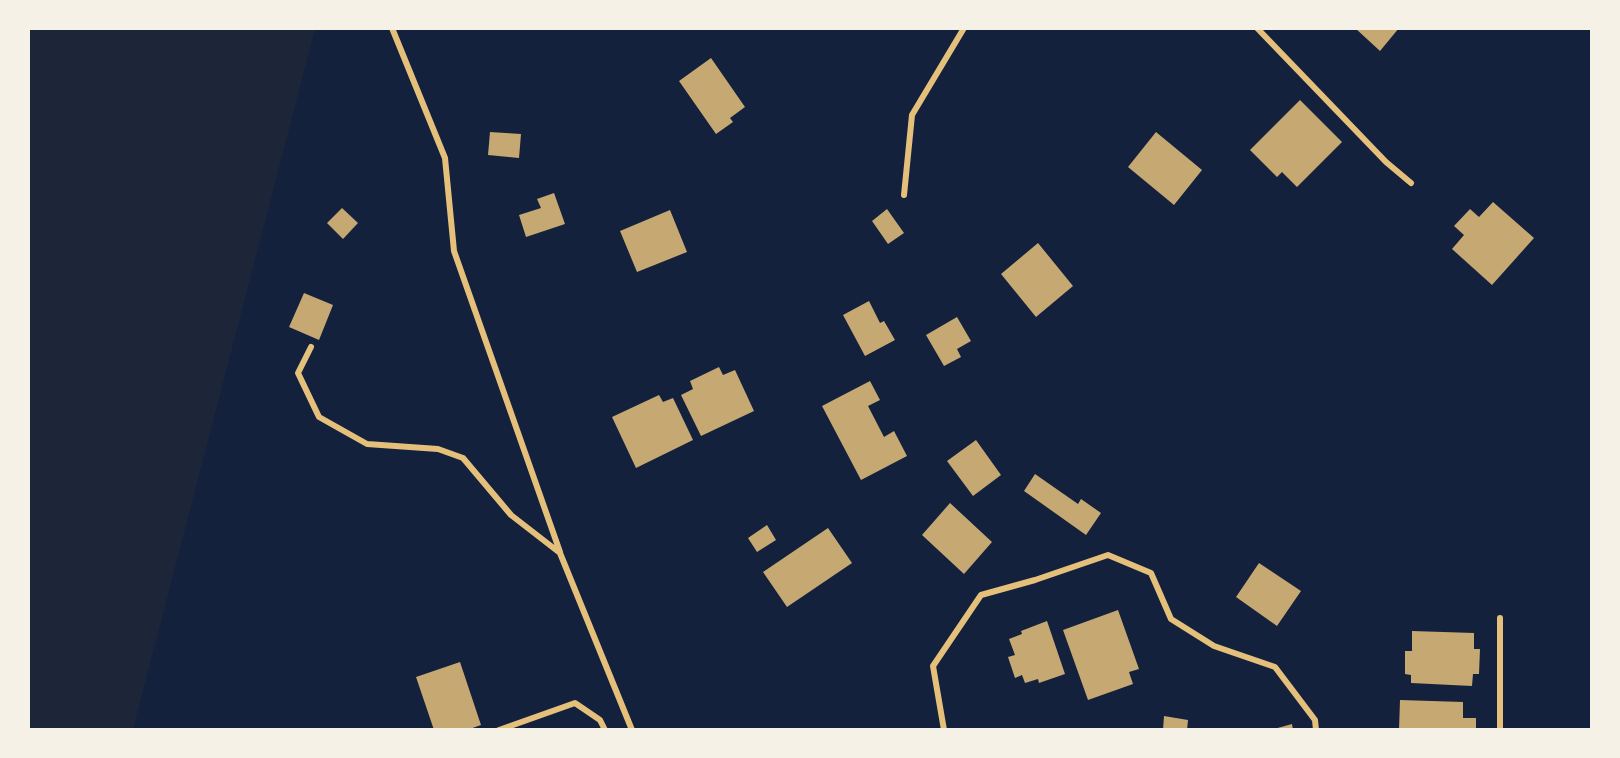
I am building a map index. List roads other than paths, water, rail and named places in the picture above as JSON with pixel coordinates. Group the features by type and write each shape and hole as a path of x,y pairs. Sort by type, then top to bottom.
{"street":[{"path":"393,28 446,158 454,251 560,553 632,729"},
{"path":"904,195 912,115 964,28"},
{"path":"1257,28 1378,154 1411,183"},
{"path":"311,347 298,372 319,417 367,444 438,449 463,458 511,515 560,553"},
{"path":"944,729 933,666 981,595 1035,580 1108,555 1150,573 1171,619 1214,646 1275,667 1315,720 1316,729"},
{"path":"1500,618 1500,729"},
{"path":"499,729 575,703 600,720 604,729"}]}
